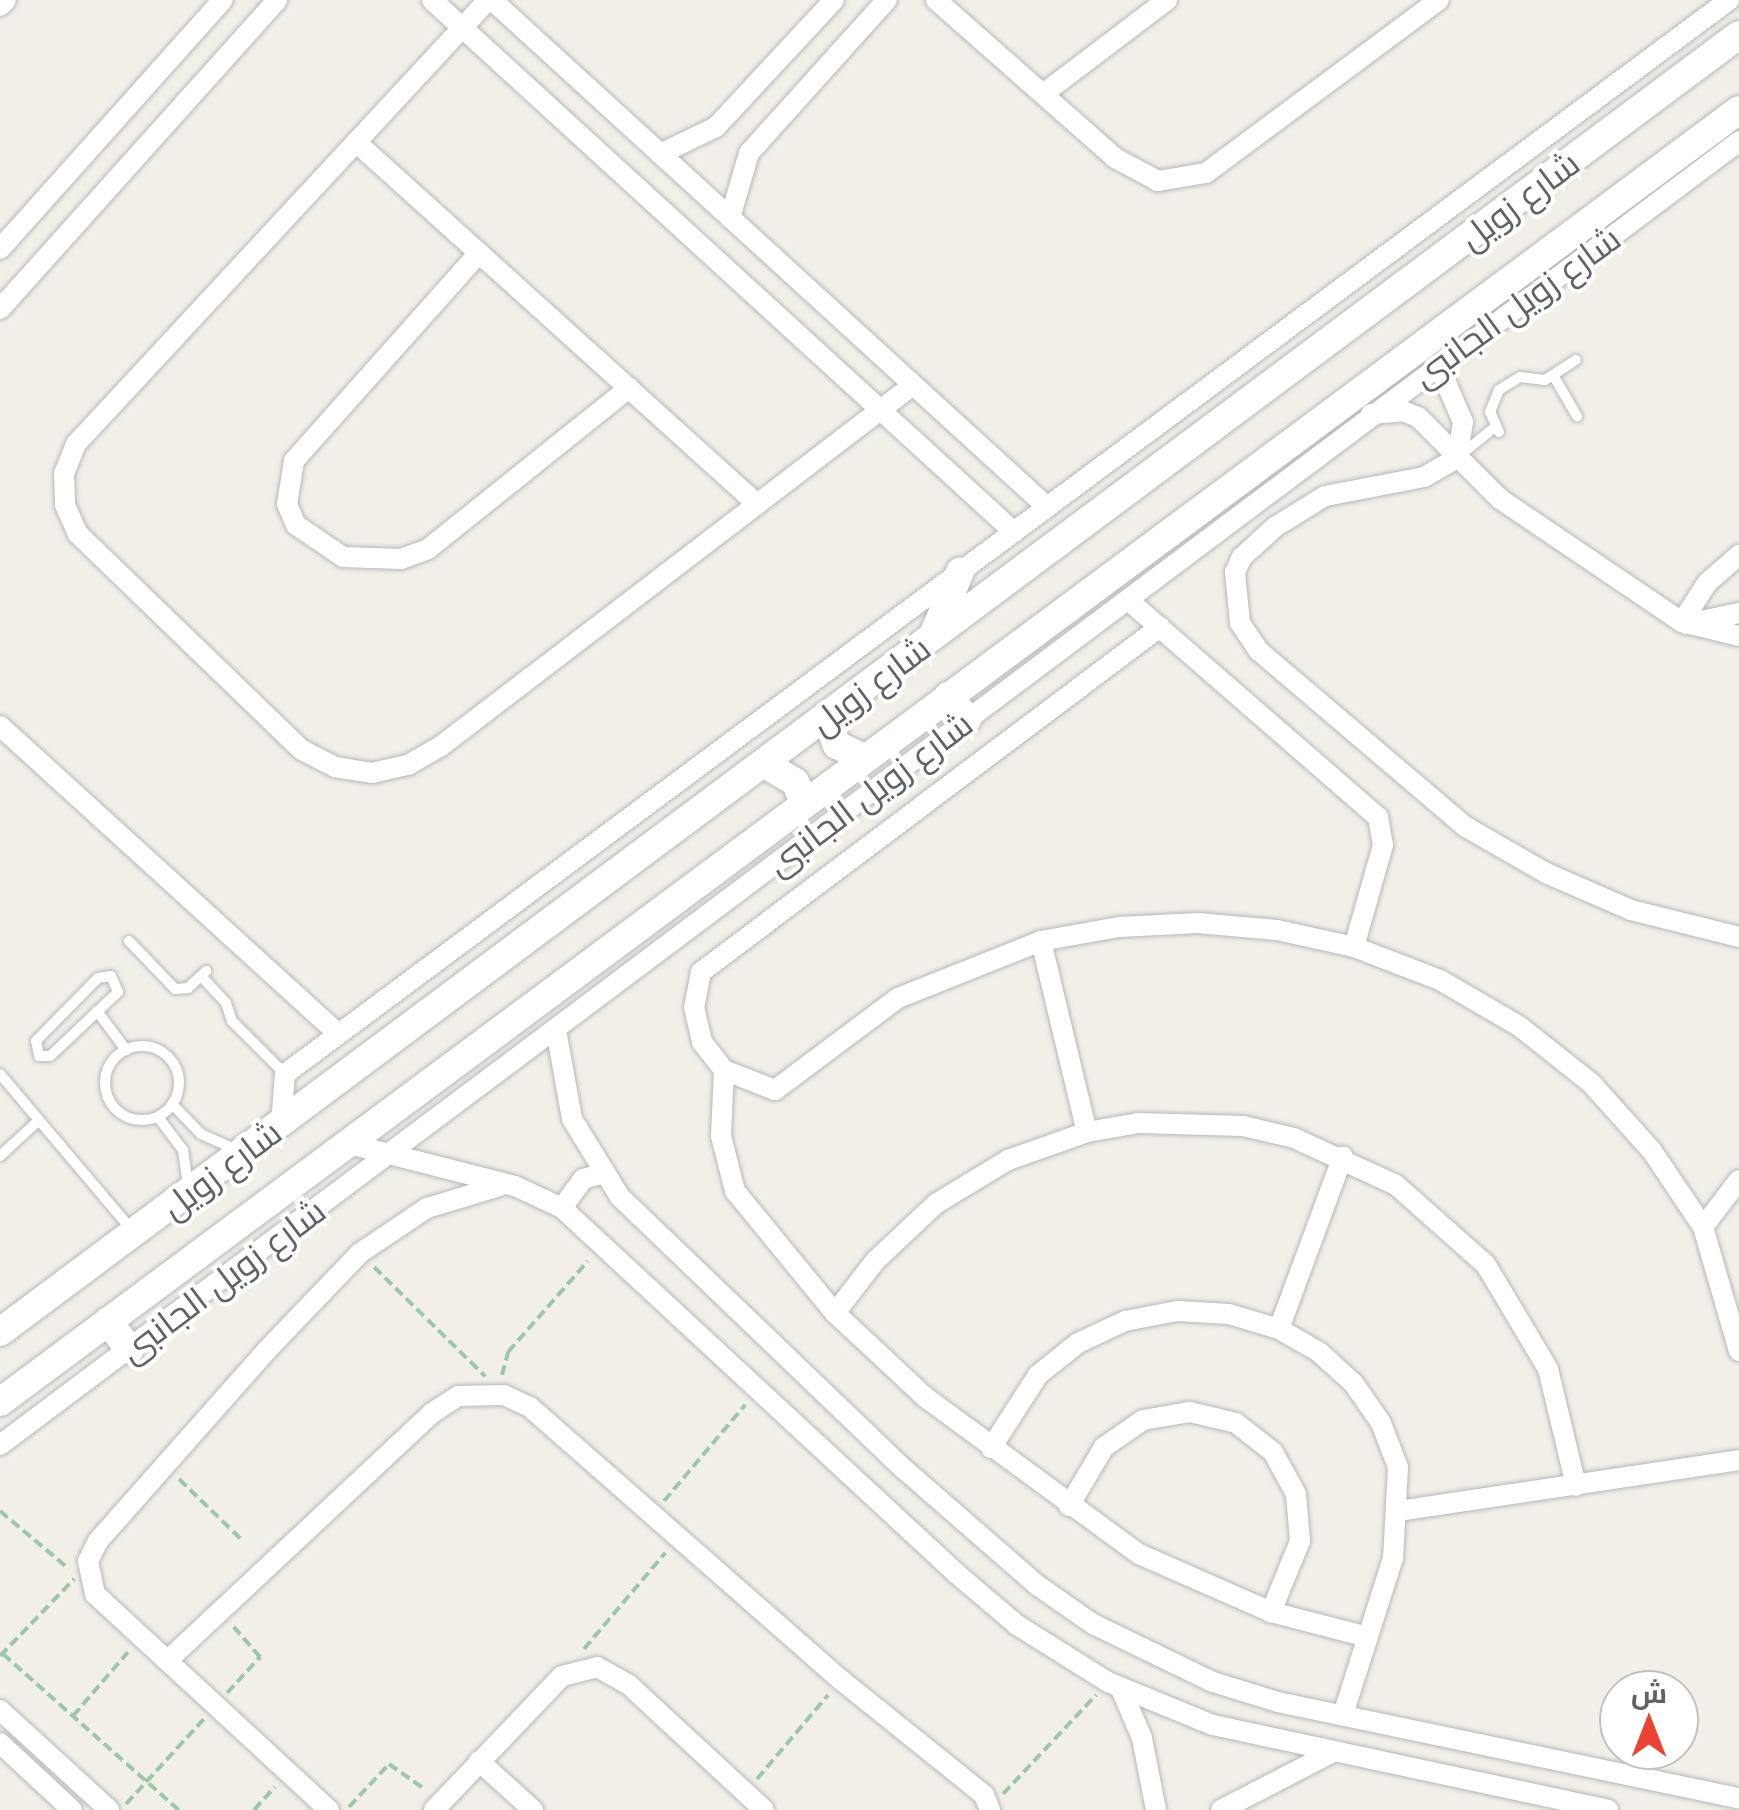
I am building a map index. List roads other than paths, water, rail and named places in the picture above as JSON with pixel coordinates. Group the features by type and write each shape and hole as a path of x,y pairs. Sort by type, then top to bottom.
{"main road":[{"name":"شارع زويل","path":"0,1332 1739,35"},
{"name":"شارع زويل","path":"0,1402 1739,110"},
{"path":"931,639 960,572"},
{"path":"948,696 967,719"},
{"path":"826,717 837,745 864,758"},
{"path":"765,764 795,782 805,803"},
{"path":"108,1321 130,1350"}],"street":[{"path":"0,6 6,0"},
{"path":"0,248 223,0"},
{"path":"0,309 277,0"},
{"path":"432,0 1014,532"},
{"path":"912,385 408,765 372,773 335,768 302,750 78,534 65,505 64,474 76,444 490,0 1047,507"},
{"path":"660,154 716,127 834,0"},
{"path":"730,218 749,153 887,0"},
{"path":"936,0 1134,173 1183,180 1206,172 1439,0"},
{"path":"281,1124 285,1074 1729,0"},
{"path":"1043,94 1164,1"},
{"name":"شارع زويل الجانبى","path":"0,1446 1370,414 1739,141"},
{"path":"356,142 757,504"},
{"path":"479,252 294,460 287,493 296,525 317,544 358,560 401,559 428,548 629,388"},
{"path":"1438,364 1463,422 1457,458"},
{"path":"1370,414 1402,411 1418,418 1500,499 1684,623 1739,636"},
{"path":"1457,458 1424,476 1325,496 1253,544 1242,557 1233,589 1248,638 1392,771 1466,827 1546,873 1631,910 1739,936"},
{"path":"1684,623 1707,583 1739,554"},
{"path":"1128,600 1378,817 1383,845 1354,948"},
{"path":"1684,623 1739,614"},
{"path":"1160,627 701,972 694,1007 702,1042 724,1070 774,1090 898,998 1042,941 1119,927 1198,923 1277,930 1354,948 1440,980 1519,1026 1591,1083 1652,1150 1702,1227 1739,1351"},
{"path":"0,726 338,1034"},
{"path":"1042,941 1087,1132"},
{"path":"556,1030 568,1105 601,1174 904,1468 1038,1585 1167,1663 1246,1692 1739,1798"},
{"path":"724,1070 722,1136 735,1191 835,1312 991,1448 1138,1554 1271,1612 1364,1636"},
{"path":"835,1312 876,1260 937,1203 1008,1160 1087,1132 1138,1123 1226,1124 1343,1156 1444,1222 1521,1315 1562,1412 1576,1486"},
{"path":"346,1142 514,1186 562,1208 1017,1625 1115,1686 1213,1725 1608,1810"},
{"path":"1279,1329 1343,1156"},
{"path":"562,1208 584,1178 601,1174"},
{"path":"1702,1227 1739,1180"},
{"path":"329,1810 95,1594 87,1573 98,1541 360,1253 446,1200 514,1186"},
{"path":"991,1448 1038,1375 1078,1343 1125,1321 1176,1311 1229,1314 1279,1329 1354,1384 1381,1423 1398,1467 1399,1511 1393,1558 1364,1636 1344,1715"},
{"path":"168,1661 432,1412 458,1396 504,1394 530,1407 841,1680 984,1796 990,1809"},
{"path":"1069,1506 1104,1447 1143,1420 1190,1412 1236,1423 1274,1452 1296,1494 1300,1541 1271,1612"},
{"path":"1399,1511 1739,1460"},
{"path":"437,1806 562,1676 596,1668 614,1673 764,1810"},
{"path":"1115,1686 1142,1738 1156,1810"},
{"path":"0,1710 109,1810"},
{"path":"1,1745 72,1810"},
{"path":"1220,1810 1331,1753"},
{"path":"479,1761 533,1810"}],"lane":[{"path":"1457,458 1498,429 1490,406 1498,390 1520,377 1538,382 1576,360"},
{"path":"1553,375 1577,416"},
{"path":"129,942 175,989 188,988 203,974 226,1003 232,1021 285,1074"},
{"path":"111,976 119,989 97,1011 50,1056 34,1050 36,1041 98,978 111,976"},
{"path":"97,1011 126,1050"},
{"path":"154,1049 170,1060 179,1086 172,1104 158,1117 130,1118 108,1099 107,1071 126,1050 154,1049"},
{"path":"0,1074 134,1233"},
{"path":"172,1104 201,1134 242,1152"},
{"path":"158,1117 182,1150 188,1193"},
{"path":"0,1156 39,1120"}]}
